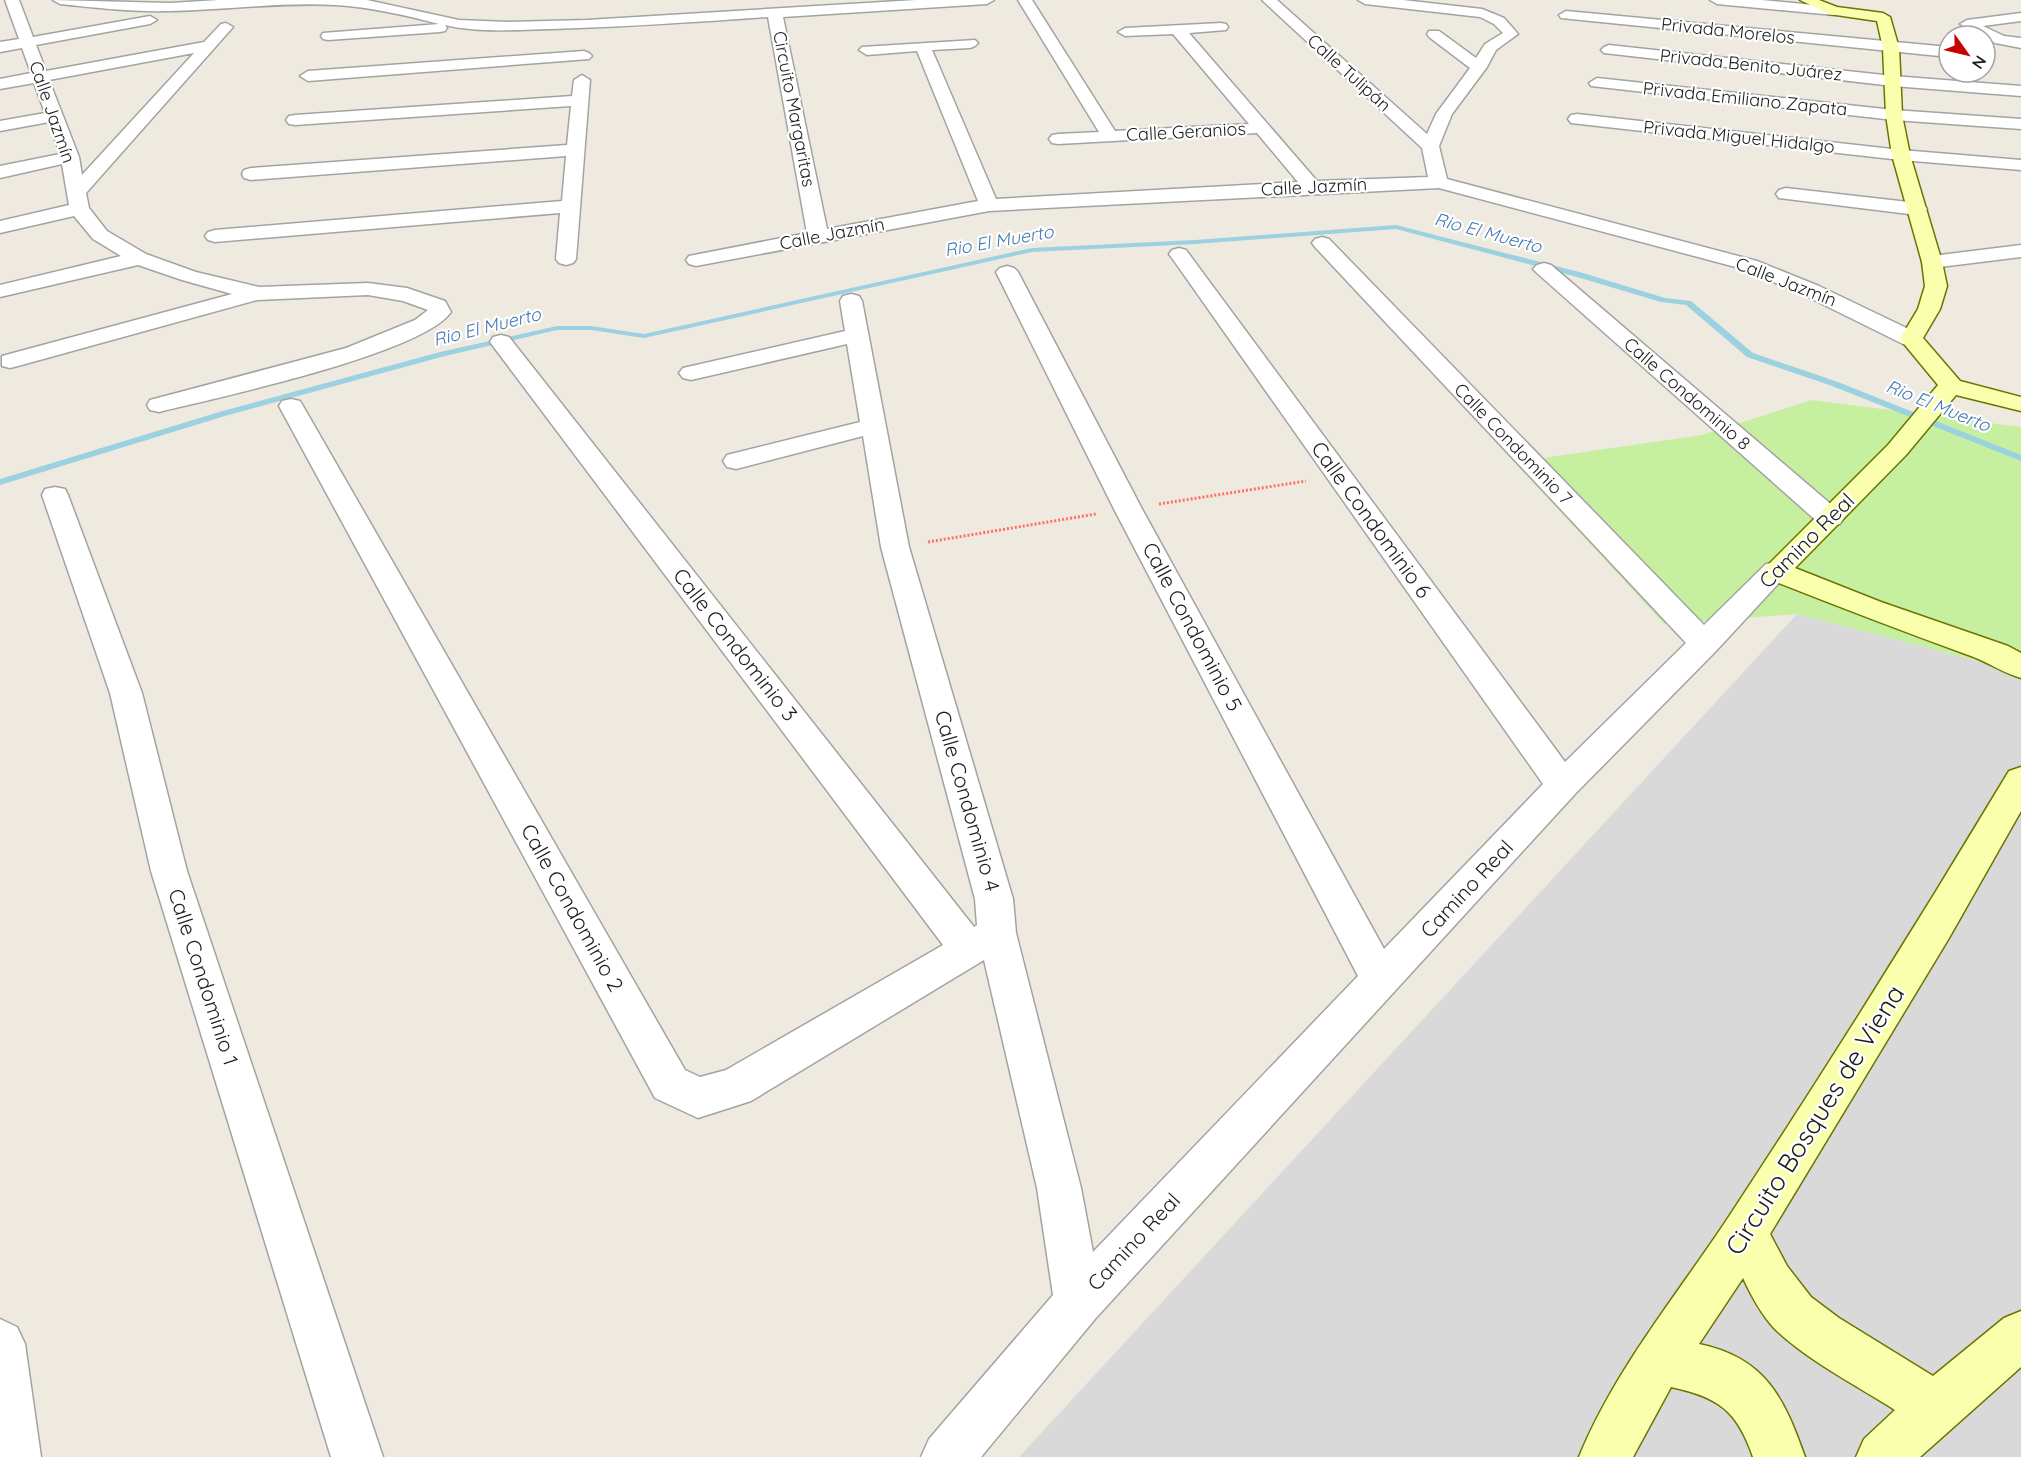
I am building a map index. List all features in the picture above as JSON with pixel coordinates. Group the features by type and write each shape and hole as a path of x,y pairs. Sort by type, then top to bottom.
{"main road":[{"path":"1807,0 1834,11 1882,17 1891,48 1894,115 1901,155 1932,262 1936,286 1929,309 1911,339 1947,389 2021,404"},
{"name":"Camino Real","path":"1776,571 1897,450 1947,389"},
{"path":"1776,571 1870,609 1996,654 2021,667"},
{"name":"Circuito Bosques de Viena","path":"1605,1457 1659,1360 1745,1233 1936,927 2021,780"},
{"path":"1745,1233 1770,1283 1794,1314 1822,1335 1936,1407"},
{"path":"1882,1457 1936,1407 2021,1335"},
{"path":"1659,1360 1712,1371 1746,1392 1769,1428 1779,1457"}],"street":[{"path":"60,0 141,7 308,1 360,3 459,24 508,26 775,14"},
{"name":"Circuito Margaritas","path":"818,237 775,14 987,0"},
{"name":"Calle Geranios","path":"1025,0 1110,136"},
{"name":"Calle Tulipán","path":"1269,0 1430,146"},
{"path":"1365,0 1482,13 1491,16 1511,34 1490,47 1479,67 1444,114 1430,146 1439,182"},
{"path":"1717,0 1834,11"},
{"path":"0,47 243,3"},
{"name":"Calle Jazmín","path":"10,9 28,42 70,157 77,201"},
{"path":"493,13 508,26"},
{"name":"Privada Morelos","path":"1566,15 1937,51"},
{"path":"2021,17 1967,24 2000,40 2021,44"},
{"path":"328,36 425,30 459,24"},
{"path":"566,259 587,24"},
{"path":"0,227 77,201 226,27"},
{"path":"1125,32 1221,27"},
{"path":"1177,29 1312,187"},
{"path":"1434,34 1479,67"},
{"path":"867,50 970,44"},
{"path":"0,84 208,46"},
{"path":"923,47 989,205"},
{"name":"Privada Benito Juárez","path":"1609,50 1893,81 2021,91"},
{"path":"1997,55 2021,57"},
{"path":"308,76 584,56"},
{"name":"Privada Emiliano Zapata","path":"1597,83 1894,115 2021,124"},
{"path":"295,120 580,100"},
{"path":"0,126 55,116"},
{"name":"Privada Miguel Hidalgo","path":"1577,119 1901,155 2021,165"},
{"name":"Calle Geranios","path":"1058,138 1262,128"},
{"path":"250,174 575,150"},
{"path":"0,172 70,157"},
{"name":"Calle Jazmín","path":"696,260 989,205 1439,182 1750,265 1795,281 1832,298 1911,339"},
{"path":"1786,194 1917,209"},
{"path":"77,201 100,235 139,258 189,276 256,294"},
{"path":"215,236 570,206"},
{"name":"Calle Condominio 7","path":"1322,243 1705,644"},
{"path":"1932,262 2021,251"},
{"name":"Calle Condominio 6","path":"1179,254 1563,785"},
{"path":"0,291 139,258"},
{"name":"Calle Condominio 8","path":"1544,269 1830,518"},
{"name":"Calle Condominio 5","path":"1007,272 1128,509 1381,981"},
{"path":"10,361 256,294 368,289 417,297 437,306 440,312 436,318 410,331 355,353 159,405"},
{"name":"Calle Condominio 4","path":"851,300 895,548 994,899 982,941 1059,1188 1078,1302"},
{"path":"691,373 857,335"},
{"name":"Calle Condominio 3","path":"501,342 982,941"},
{"name":"Calle Condominio 2","path":"291,406 670,1084 698,1098 736,1087 982,941"},
{"path":"736,461 873,426"},
{"name":"Calle Condominio 1","path":"55,495 126,693 170,871 357,1457"},
{"name":"Camino Real","path":"947,1457 1078,1302 1563,785 1776,571"},
{"path":"0,1344 15,1457"}],"shaded area":[{"path":"1797,614 2021,672 2021,1457 1019,1457"}],"green space":[{"path":"1812,400 2021,427 2021,672 1797,614 1664,624 1515,462 1702,435"}],"waterway":[{"name":"Rio El Muerto","path":"0,482 222,414 443,354 557,328 591,328 644,336 1032,250 1195,242 1396,227 1580,275 1664,300 1688,303 1750,355 1835,384 2021,458"}]}
